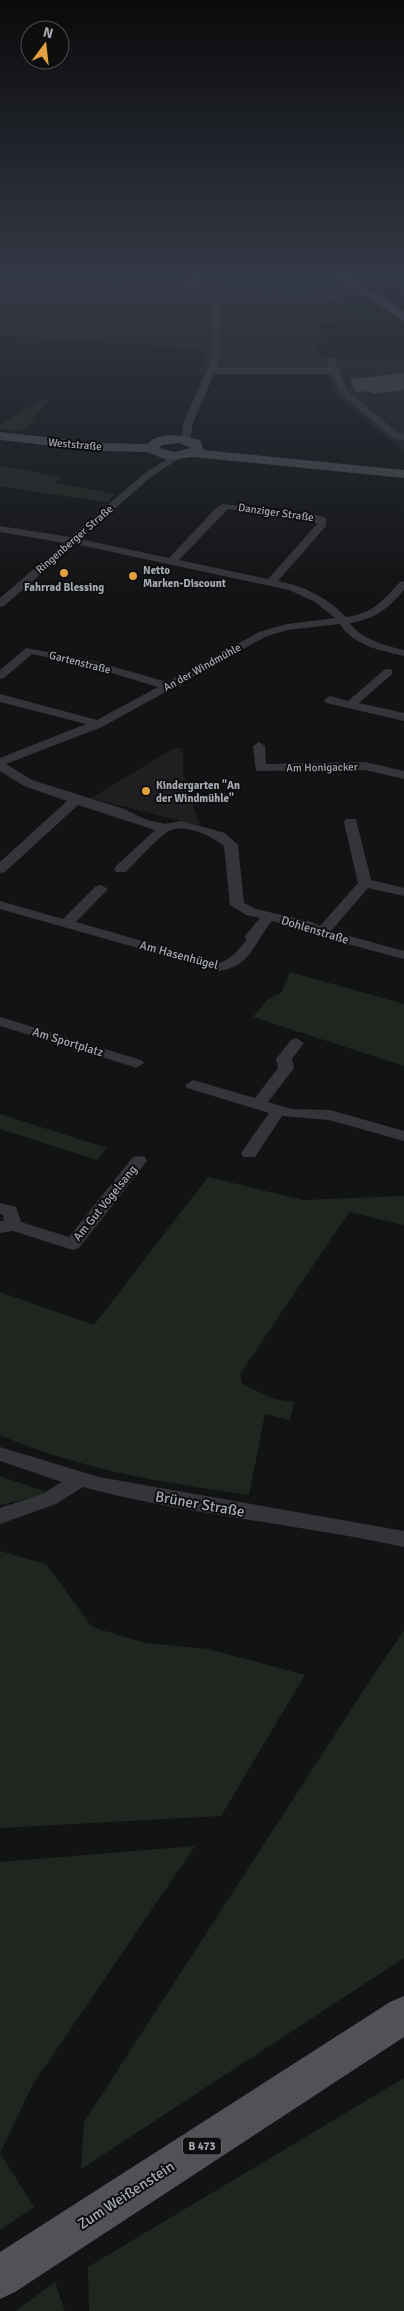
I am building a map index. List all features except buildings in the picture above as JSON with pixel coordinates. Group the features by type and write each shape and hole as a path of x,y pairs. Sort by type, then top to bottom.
{"main road":[{"name":"Weststraße","path":"0,436 156,451 177,456 194,451"},
{"path":"156,451 158,441 178,439 195,443 194,451 228,457 404,474"},
{"name":"Zum Weißenstein","path":"0,2277 404,2015"}],"street":[{"path":"178,439 188,424 206,381"},
{"path":"338,381 343,391 380,423 396,436 404,437"},
{"path":"380,423 404,428"},
{"path":"178,439 188,424"},
{"name":"Ringenberger Straße","path":"148,475 156,451"},
{"name":"Ringenberger Straße","path":"0,604 148,475 177,456"},
{"name":"Danziger Straße","path":"172,561 221,509 227,506 313,516 322,520 322,524 272,581"},
{"path":"0,529 73,541 272,581 316,597 343,620 348,629 359,637 387,650 404,653"},
{"path":"343,620 373,614 383,607 404,584"},
{"name":"An der Windmühle","path":"0,762 98,724 263,634 287,627 343,620"},
{"name":"Gartenstraße","path":"0,676 30,650 90,663 168,686"},
{"path":"351,704 388,672"},
{"path":"0,698 98,724"},
{"path":"330,700 404,717"},
{"name":"Am Honigacker","path":"259,746 260,768 365,766 404,775"},
{"name":"Dohlenstraße","path":"0,766 28,783 76,800 165,828 181,825 220,836 231,845 237,905 251,912 307,925 322,933 404,955"},
{"path":"0,869 76,800"},
{"path":"351,822 364,883"},
{"path":"121,869 165,828"},
{"path":"364,883 404,892"},
{"path":"322,933 364,883"},
{"path":"66,924 101,889"},
{"name":"Am Hasenhügel","path":"0,905 219,967 229,966 236,961 253,942 252,936 269,916"},
{"name":"Am Sportplatz","path":"0,1021 136,1063"},
{"path":"258,1105 286,1068 284,1059 296,1043"},
{"path":"193,1085 278,1111 291,1114 330,1115 404,1136"},
{"path":"249,1153 278,1111"},
{"name":"Am Gut Vogelsang","path":"0,1208 10,1211 7,1226 73,1244 139,1161"},
{"name":"Brüner Straße","path":"0,1454 79,1480 162,1498 404,1539"},
{"path":"0,1516 49,1498 79,1480"}],"shaded area":[{"path":"330,381 404,381 404,452 336,395"},
{"path":"42,400 49,400 32,418 35,419 27,427 16,431 0,429 0,425"},
{"path":"0,466 61,477 54,483 116,494 107,502 0,486"},
{"name":"Kindergarten \"An der Windmühle\"","path":"176,747 183,749 183,772 200,826 91,798"},
{"path":"290,972 404,1004 404,1066 253,1017 268,999 281,993"},
{"path":"0,1114 107,1148 97,1160 0,1129"},
{"path":"208,1177 303,1200 404,1196 404,1225 349,1212 240,1374 242,1384 274,1399 294,1402 290,1420 265,1414 249,1495 154,1480 91,1466 30,1447 0,1435 0,1292 94,1325"},
{"path":"0,1476 49,1493 0,1505"},
{"path":"0,1551 46,1564 92,1627 145,1643 208,1649 305,1675 221,1816 0,1828"},
{"path":"404,1631 404,1958 81,2169 84,2122 378,1668"},
{"path":"195,1846 33,2084 0,2153 0,1862"},
{"path":"404,2078 404,2311 89,2311 88,2267"},
{"path":"0,2153 34,2207 0,2230"},
{"path":"55,2282 65,2311 15,2311"}],"place":[{"name":"Fahrrad Blessing","path":"64,573"},
{"name":"Netto Marken-Discount","path":"133,576"},
{"name":"Kindergarten \"An der Windmühle\"","path":"146,791"}]}
